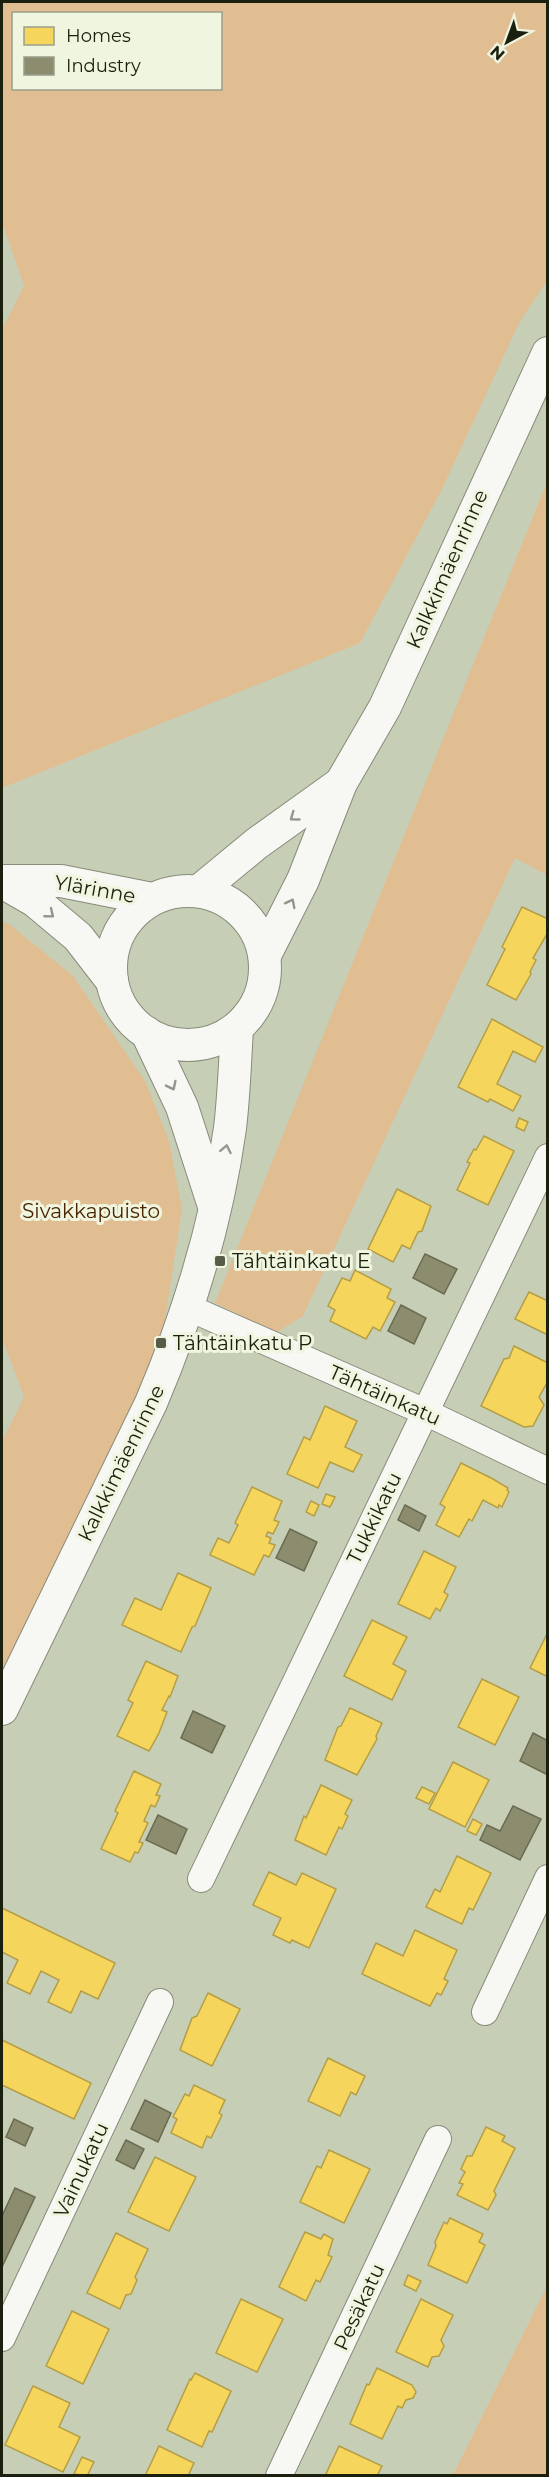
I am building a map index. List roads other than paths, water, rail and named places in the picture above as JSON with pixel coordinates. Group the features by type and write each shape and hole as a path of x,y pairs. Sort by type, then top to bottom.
{"street":[{"name":"Kalkkimäenrinne","path":"265,955 303,880 341,783 385,707 548,353"},
{"name":"Kalkkimäenrinne","path":"200,891 256,844 341,783"},
{"name":"Ylärinne","path":"2,882 61,881 152,899"},
{"name":"Ylärinne","path":"2,882 35,902 78,937 112,981"},
{"path":"147,1033 177,1044 209,1043 237,1028 258,1003 266,971 265,955 260,939 242,913 215,895 200,891 184,891 152,899 139,908 119,933 113,949 112,981 124,1011 147,1033 182,1107 214,1207"},
{"name":"Kalkkimäenrinne","path":"2,1708 151,1403 168,1362 187,1307 214,1207 230,1128 237,1028"},
{"name":"Tukkikatu","path":"201,1879 548,1157"},
{"name":"Tähtäinkatu","path":"187,1307 425,1412 548,1472"},
{"path":"485,2012 548,1878"},
{"name":"Vainukatu","path":"2,2338 160,2002"},
{"name":"Pesäkatu","path":"279,2475 438,2139"}],"place":[{"name":"Tähtäinkatu E","path":"220,1261"},
{"name":"Tähtäinkatu P","path":"161,1343"}],"park label":[{"name":"Sivakkapuisto","path":"91,1211"}]}
